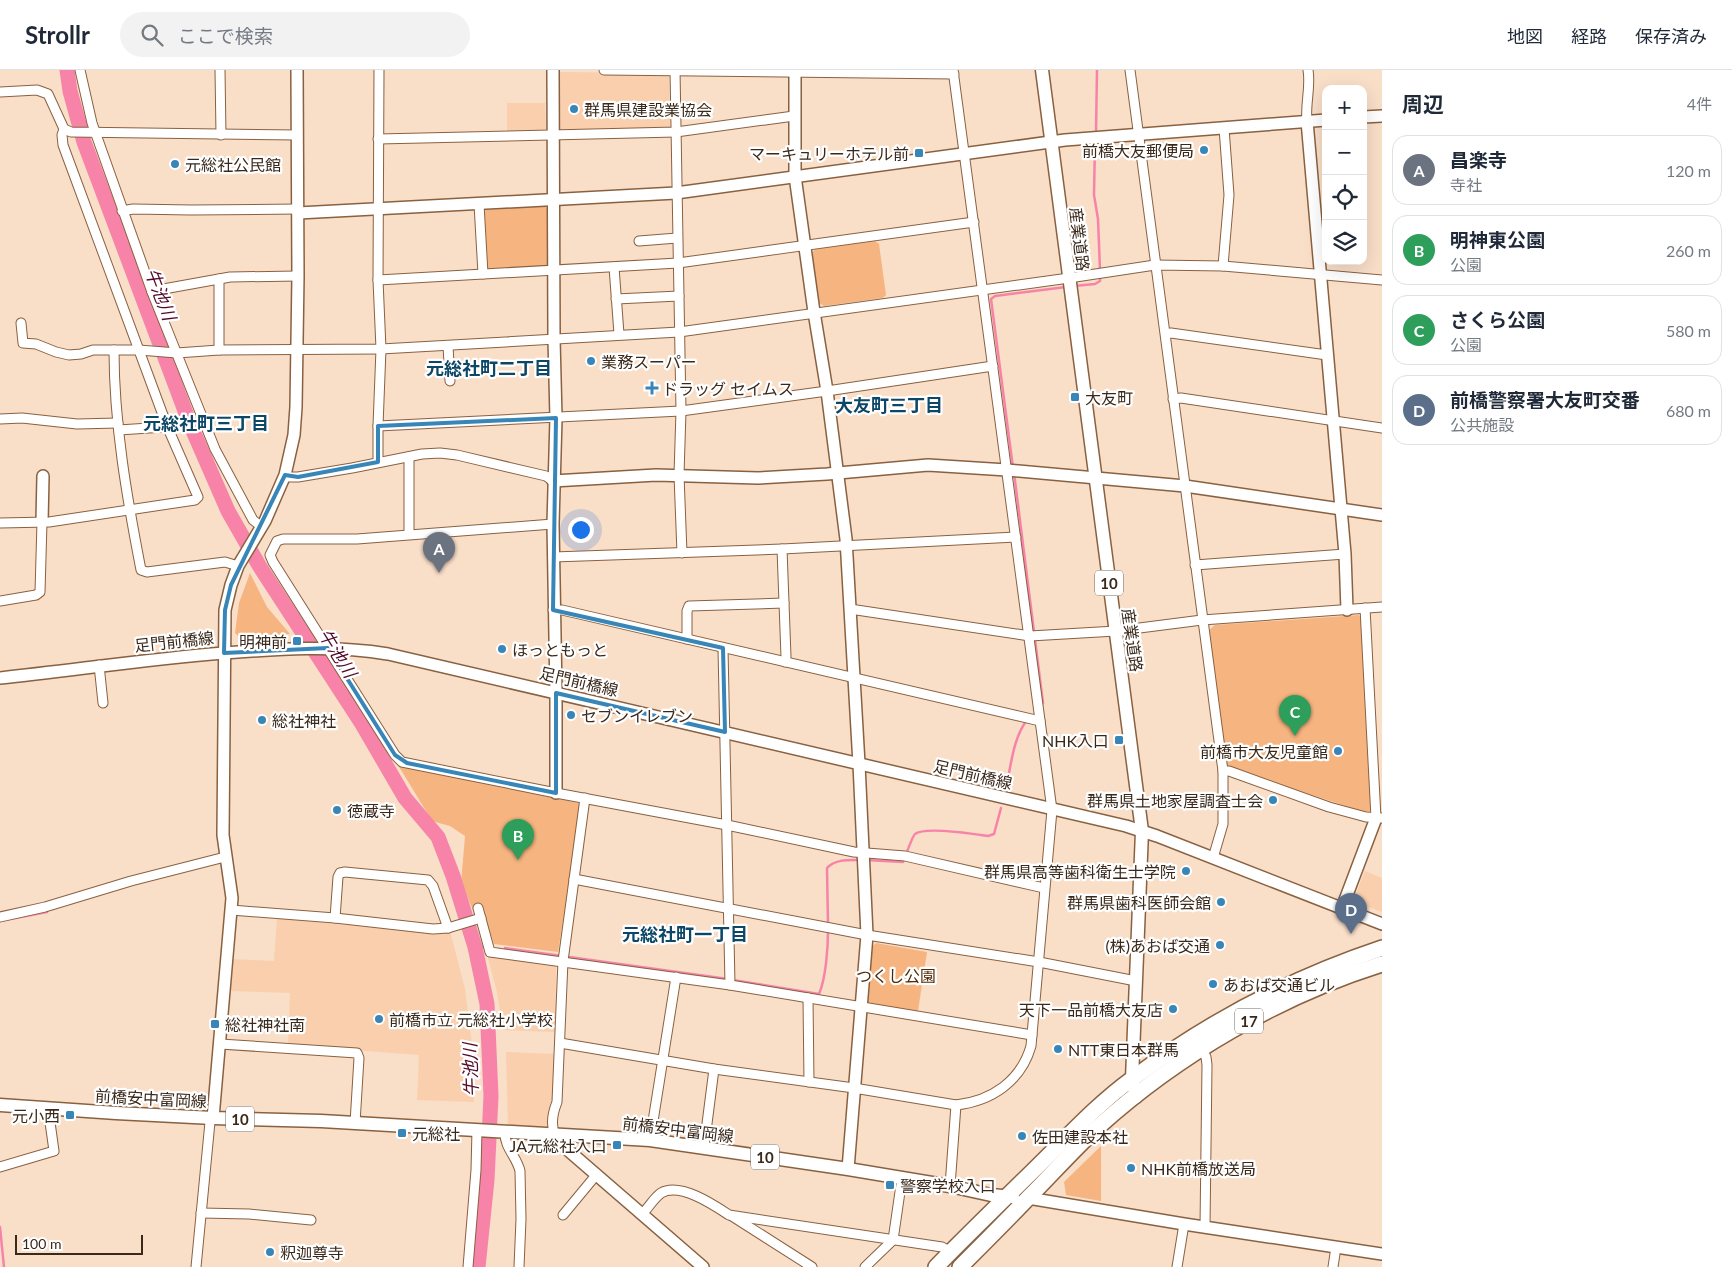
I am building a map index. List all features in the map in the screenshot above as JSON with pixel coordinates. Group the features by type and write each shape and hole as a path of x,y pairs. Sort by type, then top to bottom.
{"highway":[{"name":"17","path":"936,1267 1083,1122 1132,1078 1200,1033 1254,1001 1323,969 1382,948"},
{"name":"17","path":"960,1267 1098,1127 1136,1097 1202,1050 1245,1023 1291,999 1382,964"}],"main road":[{"name":"産業道路","path":"1042,70 1142,831 1132,1078 1136,1097"},
{"name":"前橋安中富岡線","path":"0,1105 213,1118 479,1130"},
{"name":"10","path":"479,1130 503,1132"},
{"name":"前橋安中富岡線","path":"503,1132 650,1140 848,1169 1007,1197 1028,1198"}],"street":[{"path":"80,70 93,133 152,292 215,449 253,520 262,527"},
{"path":"220,70 221,135"},
{"path":"196,1267 210,1122 213,1118 230,910 231,883 225,857 223,835 225,610 231,584 238,566 262,527 284,475 291,452 296,420 298,276 297,70"},
{"path":"378,70 378,280 381,349 378,462"},
{"path":"553,70 556,418 553,481 553,610 556,693 556,793"},
{"path":"560,1043 714,1069 854,1088 956,1105 971,1103 1001,1090 1019,1073 1028,1055 1032,1035 1052,810 954,72 604,70"},
{"path":"675,70 679,296 679,475 682,553"},
{"path":"1130,70 1223,771 1224,824 1213,858"},
{"path":"1308,70 1309,84 1305,111 1345,554 1347,610"},
{"path":"795,71 795,176 827,391 847,546 859,764 867,935 848,1169"},
{"path":"0,92 37,90 48,94 68,130"},
{"path":"378,139 676,132 794,116"},
{"path":"1367,117 1382,116"},
{"path":"122,211 133,209 378,210 676,193 1051,142 1322,120"},
{"path":"1223,266 1229,195 1224,128"},
{"path":"0,523 42,522 194,500 198,497 167,426 63,144 62,135 68,130 93,133 297,135"},
{"path":"479,204 484,274"},
{"path":"378,280 678,263 974,222"},
{"path":"639,241 677,238"},
{"path":"21,323 23,343 36,344 70,355 93,350 139,350 177,353 219,350 381,349 679,332 1155,265 1223,266 1382,280"},
{"path":"614,267 619,334"},
{"path":"152,292 239,276 298,276"},
{"path":"218,279 219,350"},
{"path":"616,299 679,296"},
{"path":"1166,334 1171,333 1326,355"},
{"path":"448,346 450,381"},
{"path":"114,350 114,396 130,509 141,570 146,572 225,562 238,566"},
{"path":"378,426 680,411 993,366"},
{"path":"1174,399 1181,398 1382,428"},
{"path":"0,419 22,418 118,427 164,428 167,426"},
{"path":"284,475 298,477 409,456 440,453 457,455 546,476 553,481 679,475 751,478 928,465 1185,486 1382,515"},
{"path":"409,456 410,534"},
{"path":"0,601 36,595 40,592 43,476"},
{"path":"553,524 357,539 283,539 277,542 271,552 272,562 395,755 402,762 863,853 905,856 1044,888"},
{"path":"553,557 782,549 1016,537"},
{"path":"782,549 786,657 784,662"},
{"path":"1195,565 1345,554"},
{"path":"687,639 689,606 784,603"},
{"path":"850,608 1030,636 1116,631 1202,620 1382,607"},
{"path":"1342,908 1379,818 1365,608"},
{"path":"553,610 562,610 1040,721"},
{"name":"足門前橋線","path":"0,678 99,665 301,648 363,650 388,654 1142,831 1382,924"},
{"path":"723,648 730,985"},
{"path":"99,665 103,703"},
{"path":"1223,771 1229,771 1329,807 1366,817 1379,818"},
{"path":"585,798 562,961 557,1102 553,1113 553,1129 562,1145 643,1213 703,1267"},
{"path":"0,917 45,907 131,881 225,857"},
{"path":"335,918 338,877 340,873 345,872 428,880 448,928"},
{"path":"574,879 867,935 1039,962 1136,981"},
{"path":"478,908 478,919 490,952 730,985 1032,1035"},
{"path":"230,910 335,918 433,930 448,928 478,919"},
{"path":"650,1140 676,977"},
{"path":"808,998 809,1082"},
{"path":"220,1044 357,1053 359,1058 355,1123"},
{"path":"1202,1050 1207,1059 1205,1227"},
{"path":"704,1147 714,1069"},
{"path":"950,1186 956,1105"},
{"path":"0,1167 54,1151 48,1108"},
{"path":"468,1267 479,1130"},
{"path":"503,1132 520,1171 521,1219 518,1267"},
{"path":"563,1215 597,1174"},
{"path":"865,1267 893,1240 902,1178"},
{"path":"643,1213 663,1192 677,1190 709,1202 812,1267"},
{"path":"1028,1198 1382,1254"},
{"path":"201,1213 249,1214 311,1220"},
{"path":"729,1215 942,1247 950,1252"},
{"path":"1177,1267 1184,1224"},
{"path":"1333,1267 1336,1247"}],"highlighted area":[{"path":"556,418 553,610 723,648 725,732 556,693 556,793 407,763 395,755 328,648 224,653 225,610 231,585 285,475 298,477 378,462 378,426"}],"shaded area":[{"path":"554,72 669,73 670,131 554,133"},
{"path":"507,103 545,103 546,129 541,132 507,132"},
{"path":"1365,871 1382,878 1382,912 1353,901"},
{"name":"前橋市立 元総社小学校","path":"277,918 432,933 450,931 465,989 473,1053 474,1102 417,1100 419,1055 288,1045 290,993 230,991 232,959 274,961"},
{"path":"489,956 552,964 556,967 555,1032 503,1030"},
{"path":"506,1052 555,1054 552,1101 548,1113 549,1127 508,1125"}],"green space":[{"path":"545,206 548,210 548,263 545,266 488,270 485,267 482,213 486,210"},
{"path":"875,241 879,244 886,295 883,298 824,306 819,303 812,253 816,248"},
{"path":"250,573 267,607 290,634 240,638 235,633 239,603"},
{"path":"1359,615 1362,621 1371,810 1368,813 1230,768 1226,763 1208,631 1215,625"},
{"path":"398,765 578,803 581,807 558,952 494,944 483,912 476,917 461,883 465,836 450,826 432,821"},
{"name":"つくし公園","path":"876,943 927,952 918,1011 914,1014 871,1007 867,1002 871,948"},
{"path":"1101,1146 1101,1201 1066,1195 1064,1182"}],"waterway":[{"name":"牛池川","path":"67,70 70,91 84,142 190,424 228,511 260,567 362,724 405,798 438,837 453,876 475,947 487,1004 491,1096 487,1180 478,1267"},
{"path":"1096,133 1097,70"},
{"path":"1095,141 1094,195 1098,219 1100,270"},
{"path":"1074,286 1095,284 1100,281 1100,276"},
{"path":"1013,468 991,299 995,296 1066,287"},
{"path":"1014,473 1043,703 1041,705"},
{"path":"1006,788 1016,744 1022,727 1027,720"},
{"path":"866,860 903,862 914,835 920,832 950,831 988,836 994,834 1001,808"},
{"path":"828,924 827,868 838,862 860,860"},
{"path":"0,921 47,912"},
{"path":"733,980 819,994 825,971 828,930"},
{"path":"475,947 485,947"},
{"path":"505,948 728,979"},
{"path":"0,1227 4,1267"}],"place":[{"name":"群馬県建設業協会","path":"574,109"},
{"name":"前橋大友郵便局","path":"1204,150"},
{"name":"マーキュリーホテル前","path":"919,153"},
{"name":"元総社公民館","path":"175,164"},
{"name":"業務スーパー","path":"591,361"},
{"name":"ドラッグ セイムス","path":"652,388"},
{"name":"大友町","path":"1075,397"},
{"name":"昌楽寺","path":"439,573"},
{"name":"明神前","path":"297,641"},
{"name":"ほっともっと","path":"502,649"},
{"name":"セブンイレブン","path":"571,715"},
{"name":"総社神社","path":"262,720"},
{"name":"さくら公園","path":"1295,736"},
{"name":"NHK入口","path":"1119,740"},
{"name":"前橋市大友児童館","path":"1338,751"},
{"name":"群馬県土地家屋調査士会","path":"1273,800"},
{"name":"徳蔵寺","path":"337,810"},
{"name":"明神東公園","path":"518,860"},
{"name":"群馬県高等歯科衛生士学院","path":"1186,871"},
{"name":"群馬県歯科医師会館","path":"1221,902"},
{"name":"前橋警察署大友町交番","path":"1351,934"},
{"name":"(株)あおば交通","path":"1220,945"},
{"name":"あおば交通ビル","path":"1213,984"},
{"name":"天下一品前橋大友店","path":"1173,1009"},
{"name":"前橋市立 元総社小学校","path":"379,1019"},
{"name":"総社神社南","path":"215,1024"},
{"name":"NTT東日本群馬","path":"1058,1049"},
{"name":"元小西","path":"70,1115"},
{"name":"元総社","path":"402,1133"},
{"name":"佐田建設本社","path":"1022,1136"},
{"name":"JA元総社入口","path":"617,1145"},
{"name":"NHK前橋放送局","path":"1131,1168"},
{"name":"警察学校入口","path":"890,1185"},
{"name":"釈迦尊寺","path":"270,1252"}],"district":[{"name":"元総社町二丁目","path":"489,368"},
{"name":"大友町三丁目","path":"889,405"},
{"name":"元総社町三丁目","path":"206,423"},
{"name":"元総社町一丁目","path":"685,934"}]}
